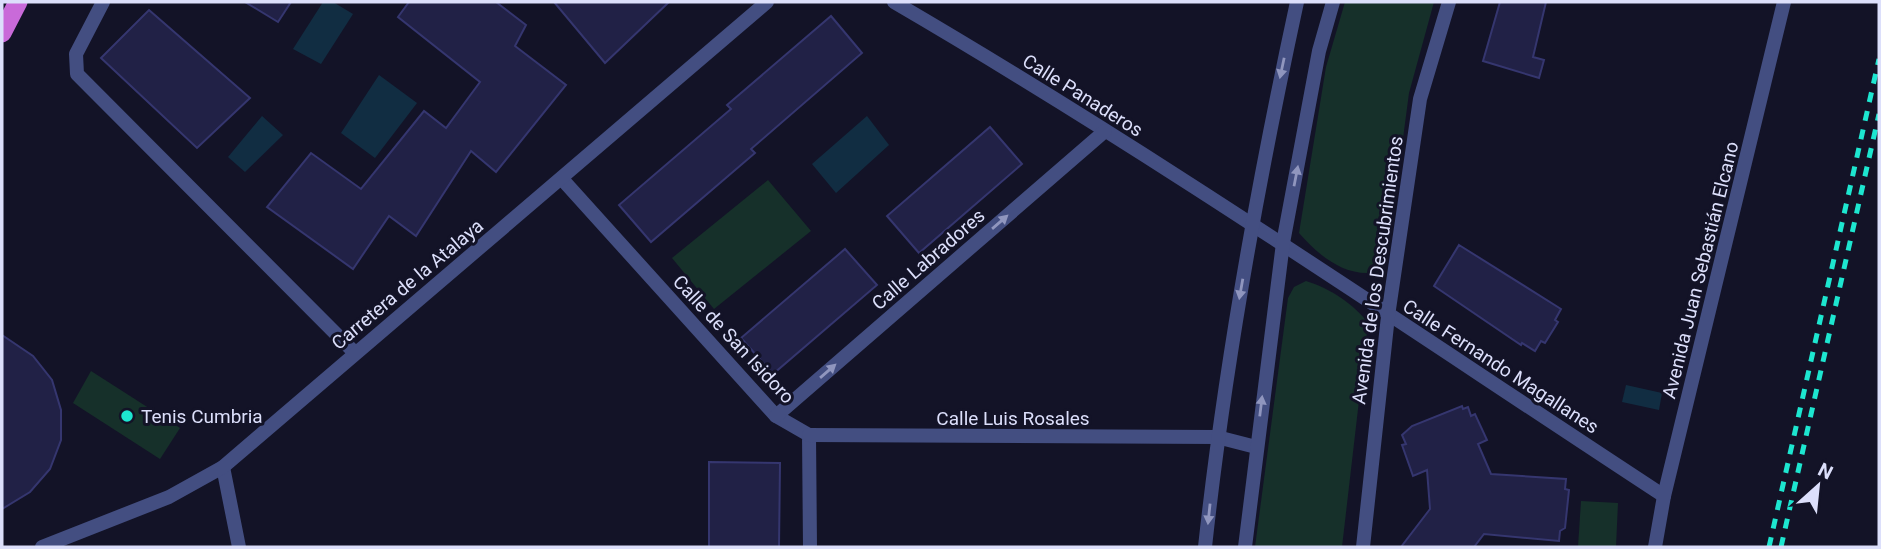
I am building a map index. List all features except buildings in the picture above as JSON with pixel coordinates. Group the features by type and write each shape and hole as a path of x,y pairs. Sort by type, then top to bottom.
{"highway":[{"path":"2,33 18,2"}],"street":[{"path":"103,2 76,54 76,74 355,353"},
{"name":"Carretera de la Atalaya","path":"41,547 169,497 223,467 768,2"},
{"name":"Calle Panaderos","path":"894,2 1283,243"},
{"path":"1205,547 1217,437 1252,222 1297,2"},
{"path":"1245,547 1283,243 1319,51 1334,2"},
{"name":"Avenida de los Descubrimientos","path":"1363,547 1388,316 1420,99 1449,2"},
{"name":"Avenida Juan Sebastián Elcano","path":"1655,547 1664,496 1784,2"},
{"name":"Calle Labradores","path":"776,416 1105,131"},
{"name":"Calle de San Isidoro","path":"562,179 776,416 809,435"},
{"name":"Calle Fernando Magallanes","path":"1283,243 1388,316 1664,496"},
{"path":"809,435 810,547"},
{"name":"Calle Luis Rosales","path":"809,435 1217,437 1256,447"},
{"path":"223,467 239,547"}],"green space":[{"path":"1345,2 1434,2 1409,93 1387,259 1382,271 1370,273 1346,269 1336,264 1316,250 1299,233 1326,67"},
{"path":"768,180 811,231 714,309 672,258"},
{"path":"1306,281 1340,298 1356,309 1368,323 1342,547 1255,547 1288,298 1294,287"},
{"name":"Tenis Cumbria","path":"91,371 180,428 160,459 73,403"},
{"path":"1581,501 1618,503 1616,547 1578,547"}],"water":[{"path":"323,2 333,2 353,14 321,64 293,49"},
{"path":"379,75 417,103 375,158 341,133"},
{"path":"262,116 283,135 245,172 228,157"},
{"path":"867,116 889,145 836,193 812,164"},
{"path":"1626,385 1662,393 1659,410 1622,402"}],"railway":[{"path":"1769,547 1879,59"},
{"path":"1781,547 1879,114"}],"place":[{"name":"Tenis Cumbria","path":"127,416"}]}
